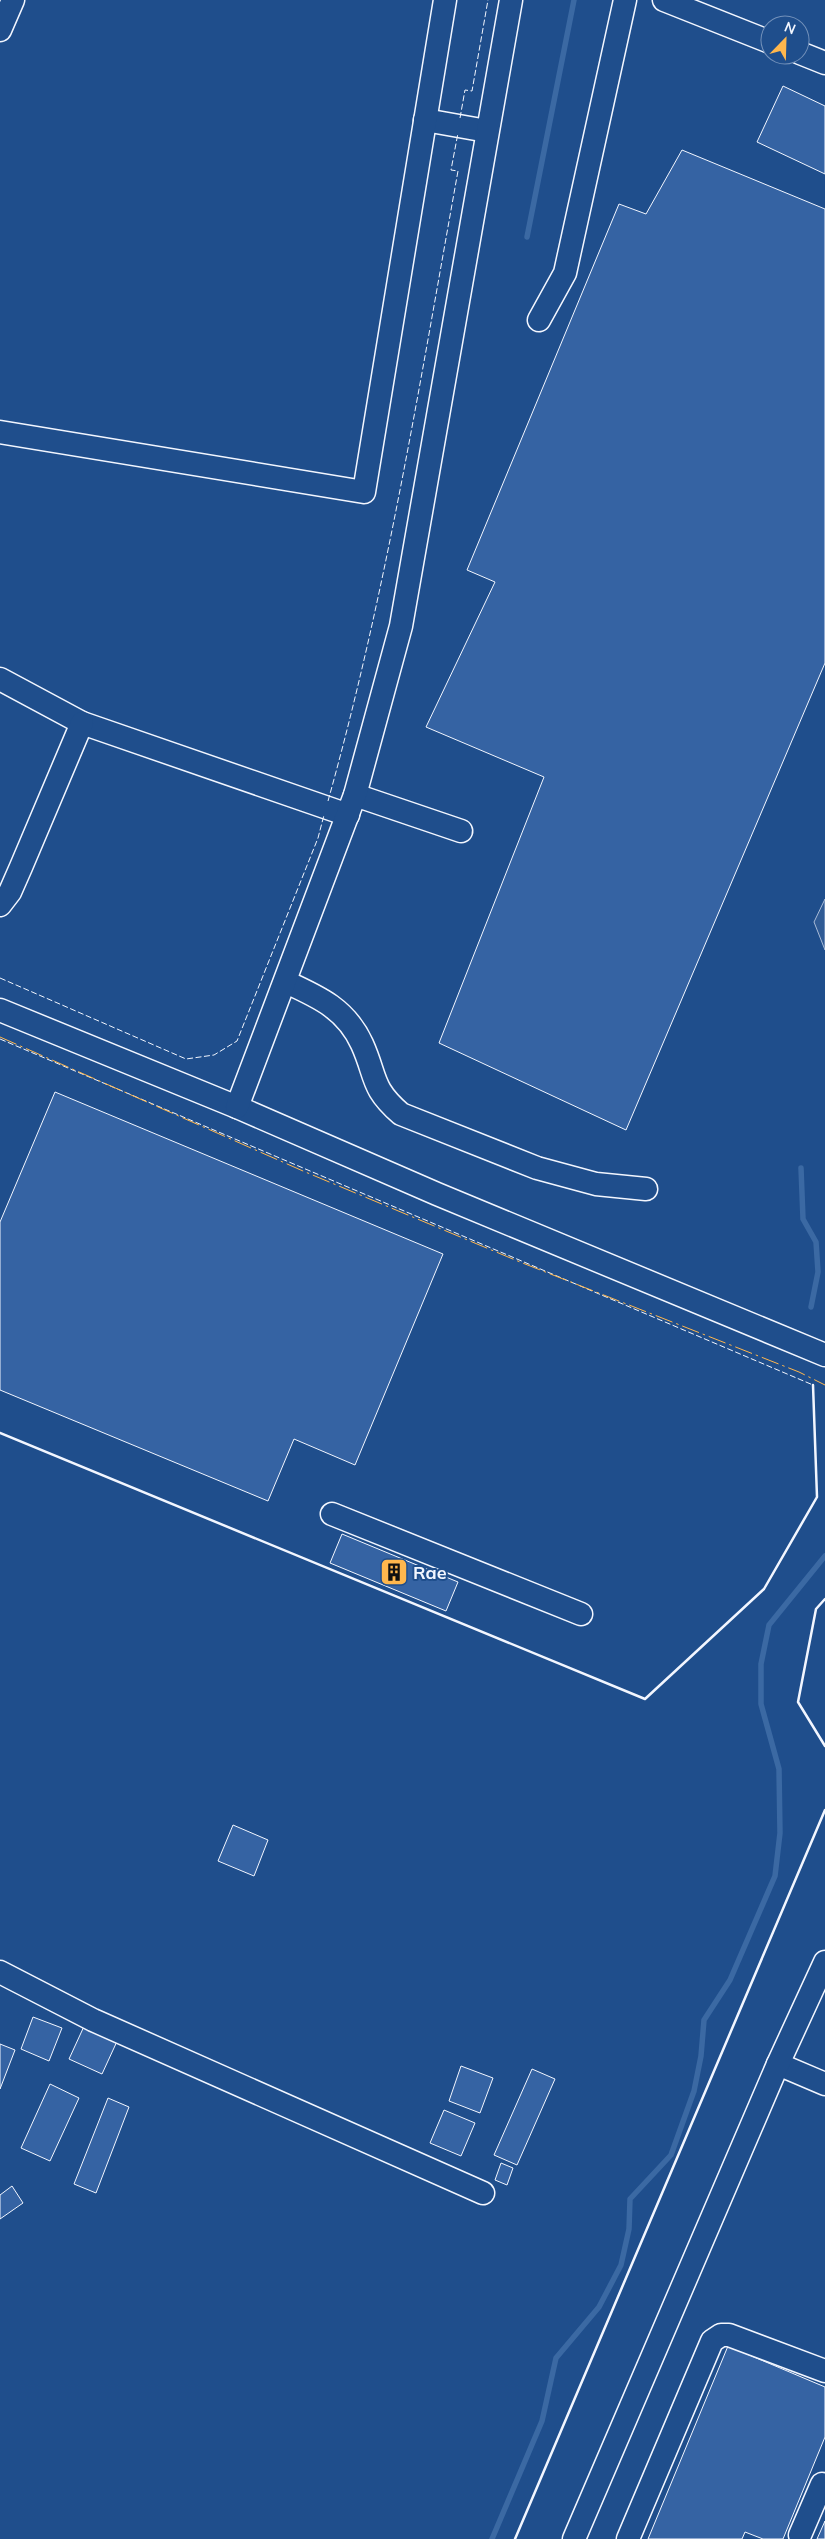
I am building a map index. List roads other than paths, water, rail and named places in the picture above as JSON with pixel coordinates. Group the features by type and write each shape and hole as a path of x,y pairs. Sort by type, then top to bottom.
{"street":[{"path":"0,30 14,0"},
{"path":"0,432 364,492 445,0"},
{"path":"237,1107 286,982 351,805 401,626 511,0"},
{"path":"539,320 566,273 625,0"},
{"path":"664,0 760,38"},
{"path":"810,57 825,63"},
{"path":"425,120 487,131"},
{"path":"0,679 82,723 351,805 461,830"},
{"path":"0,905 10,892 82,723"},
{"path":"286,982 324,1000 348,1022 362,1044 375,1084 385,1100 400,1114 537,1168 596,1184 646,1189"},
{"path":"0,1010 237,1107 438,1194 825,1355"},
{"path":"332,1514 582,1614"},
{"path":"574,2539 778,2064 825,1962"},
{"path":"0,1972 93,2020 483,2193"},
{"path":"778,2064 825,2084"},
{"path":"628,2539 712,2341 729,2335 825,2371"},
{"path":"800,2535 822,2484"}],"waterway":[{"path":"527,237 574,0"},
{"path":"801,1168 803,1219 816,1242 818,1272 811,1307"},
{"path":"492,2539 542,2421 556,2358 599,2307 621,2265 629,2229 630,2199 671,2155 694,2091 701,2056 704,2020 730,1980 775,1876 780,1833 779,1769 761,1704 761,1664 769,1625 825,1556"}],"place":[{"name":"Rae","path":"394,1572"}]}
